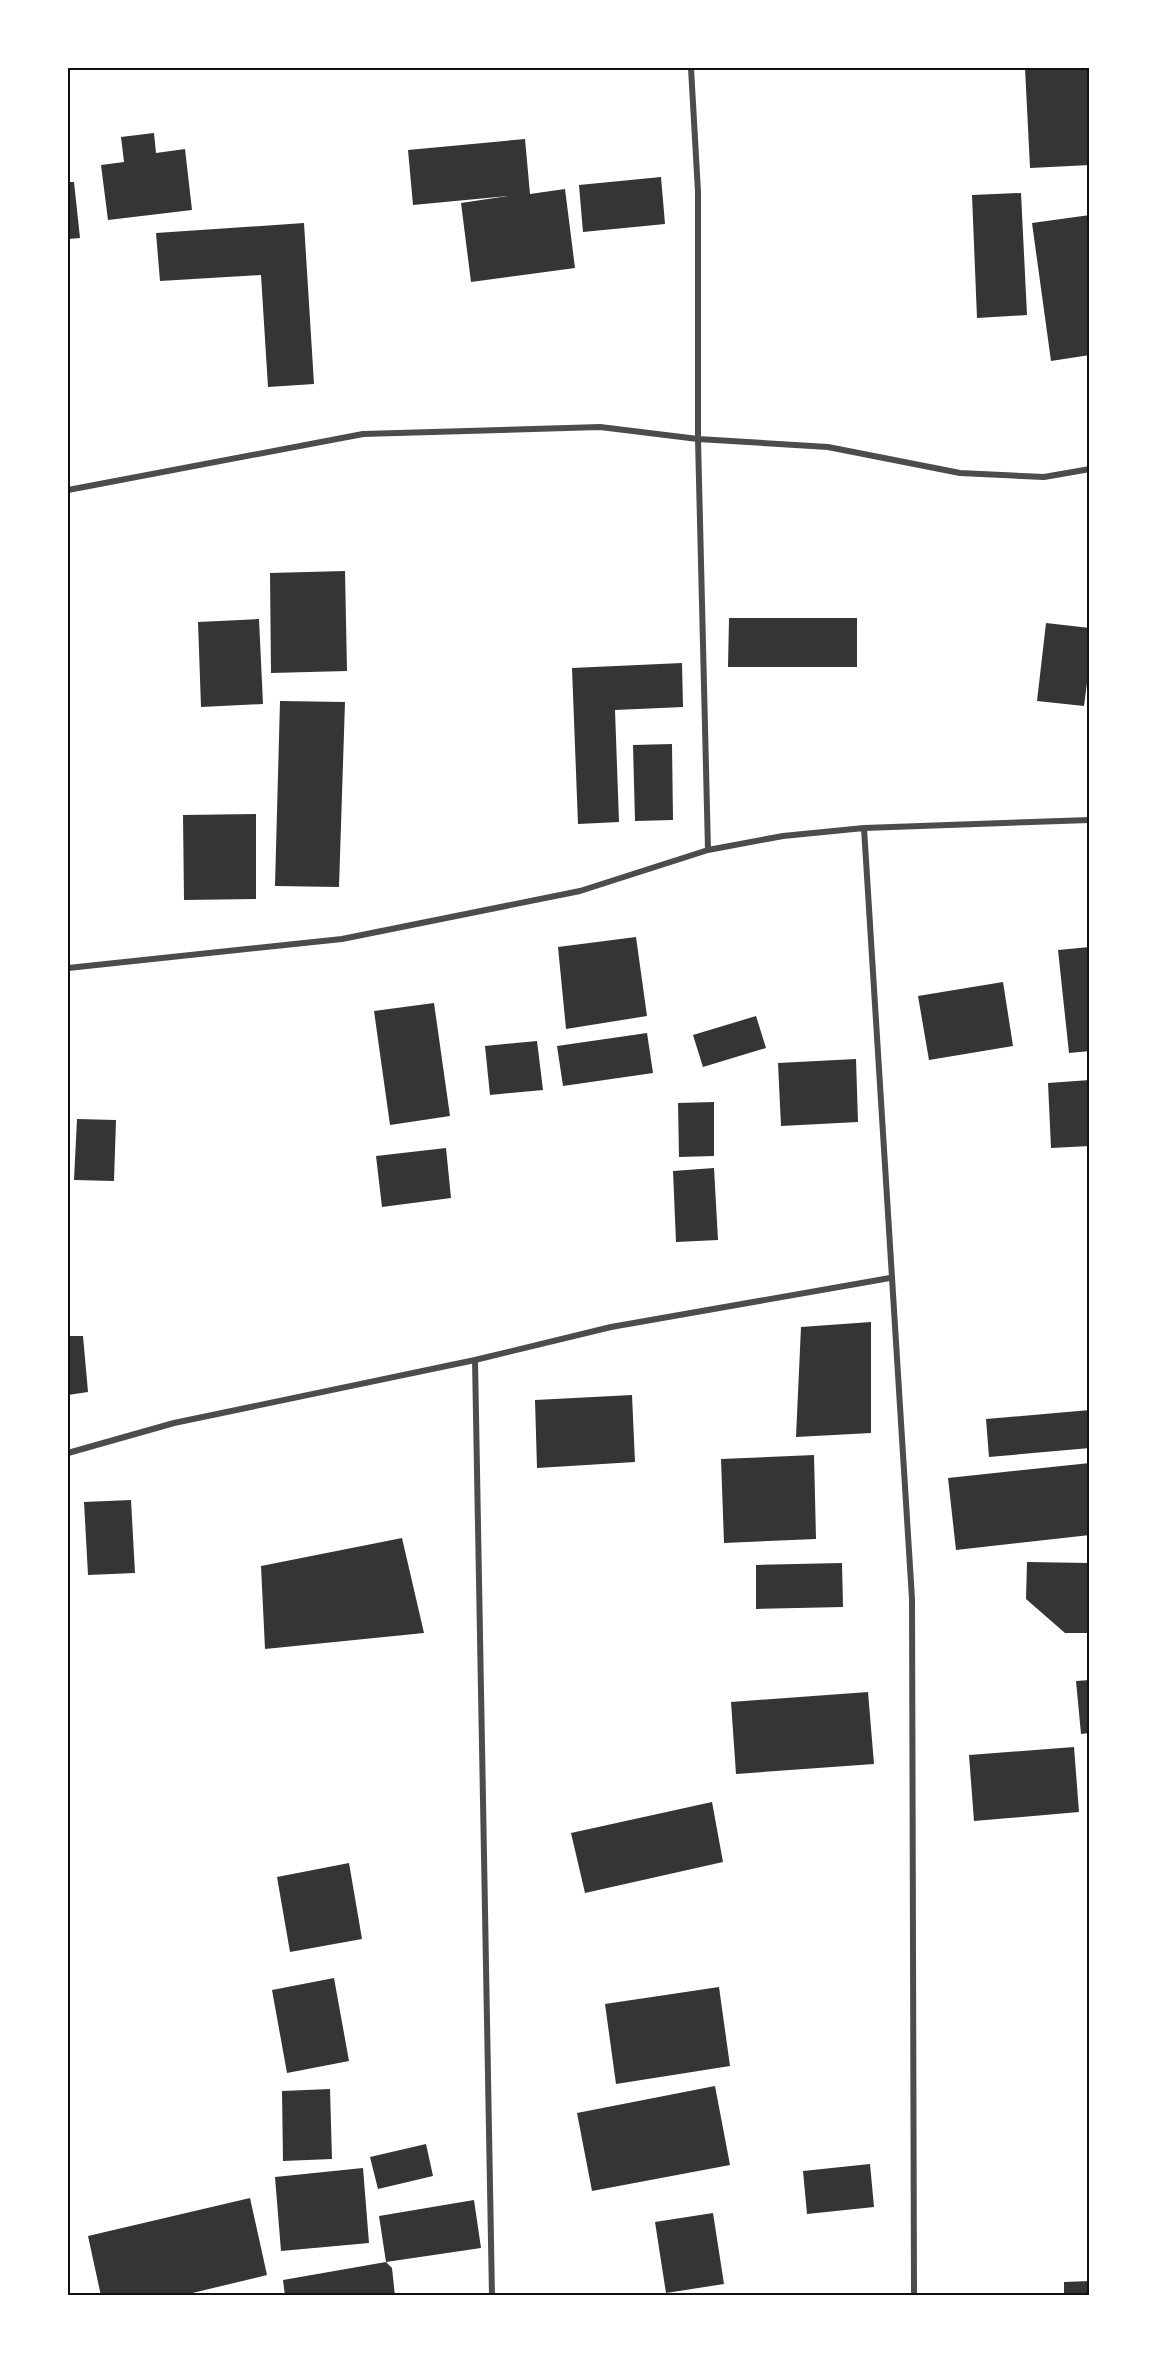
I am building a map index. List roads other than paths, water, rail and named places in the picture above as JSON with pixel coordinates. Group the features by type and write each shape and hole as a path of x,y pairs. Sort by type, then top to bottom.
{"street":[{"path":"691,68 698,192 698,439 708,850"},
{"path":"68,490 363,434 600,428 698,439 828,447 960,473 1044,477 1089,469"},
{"path":"68,968 342,939 580,891 708,850 783,836 864,828 1089,820"},
{"path":"864,828 890,1278 912,1599 914,2295"},
{"path":"68,1453 174,1423 475,1360 611,1327 890,1278"},
{"path":"475,1360 492,2295"}]}
